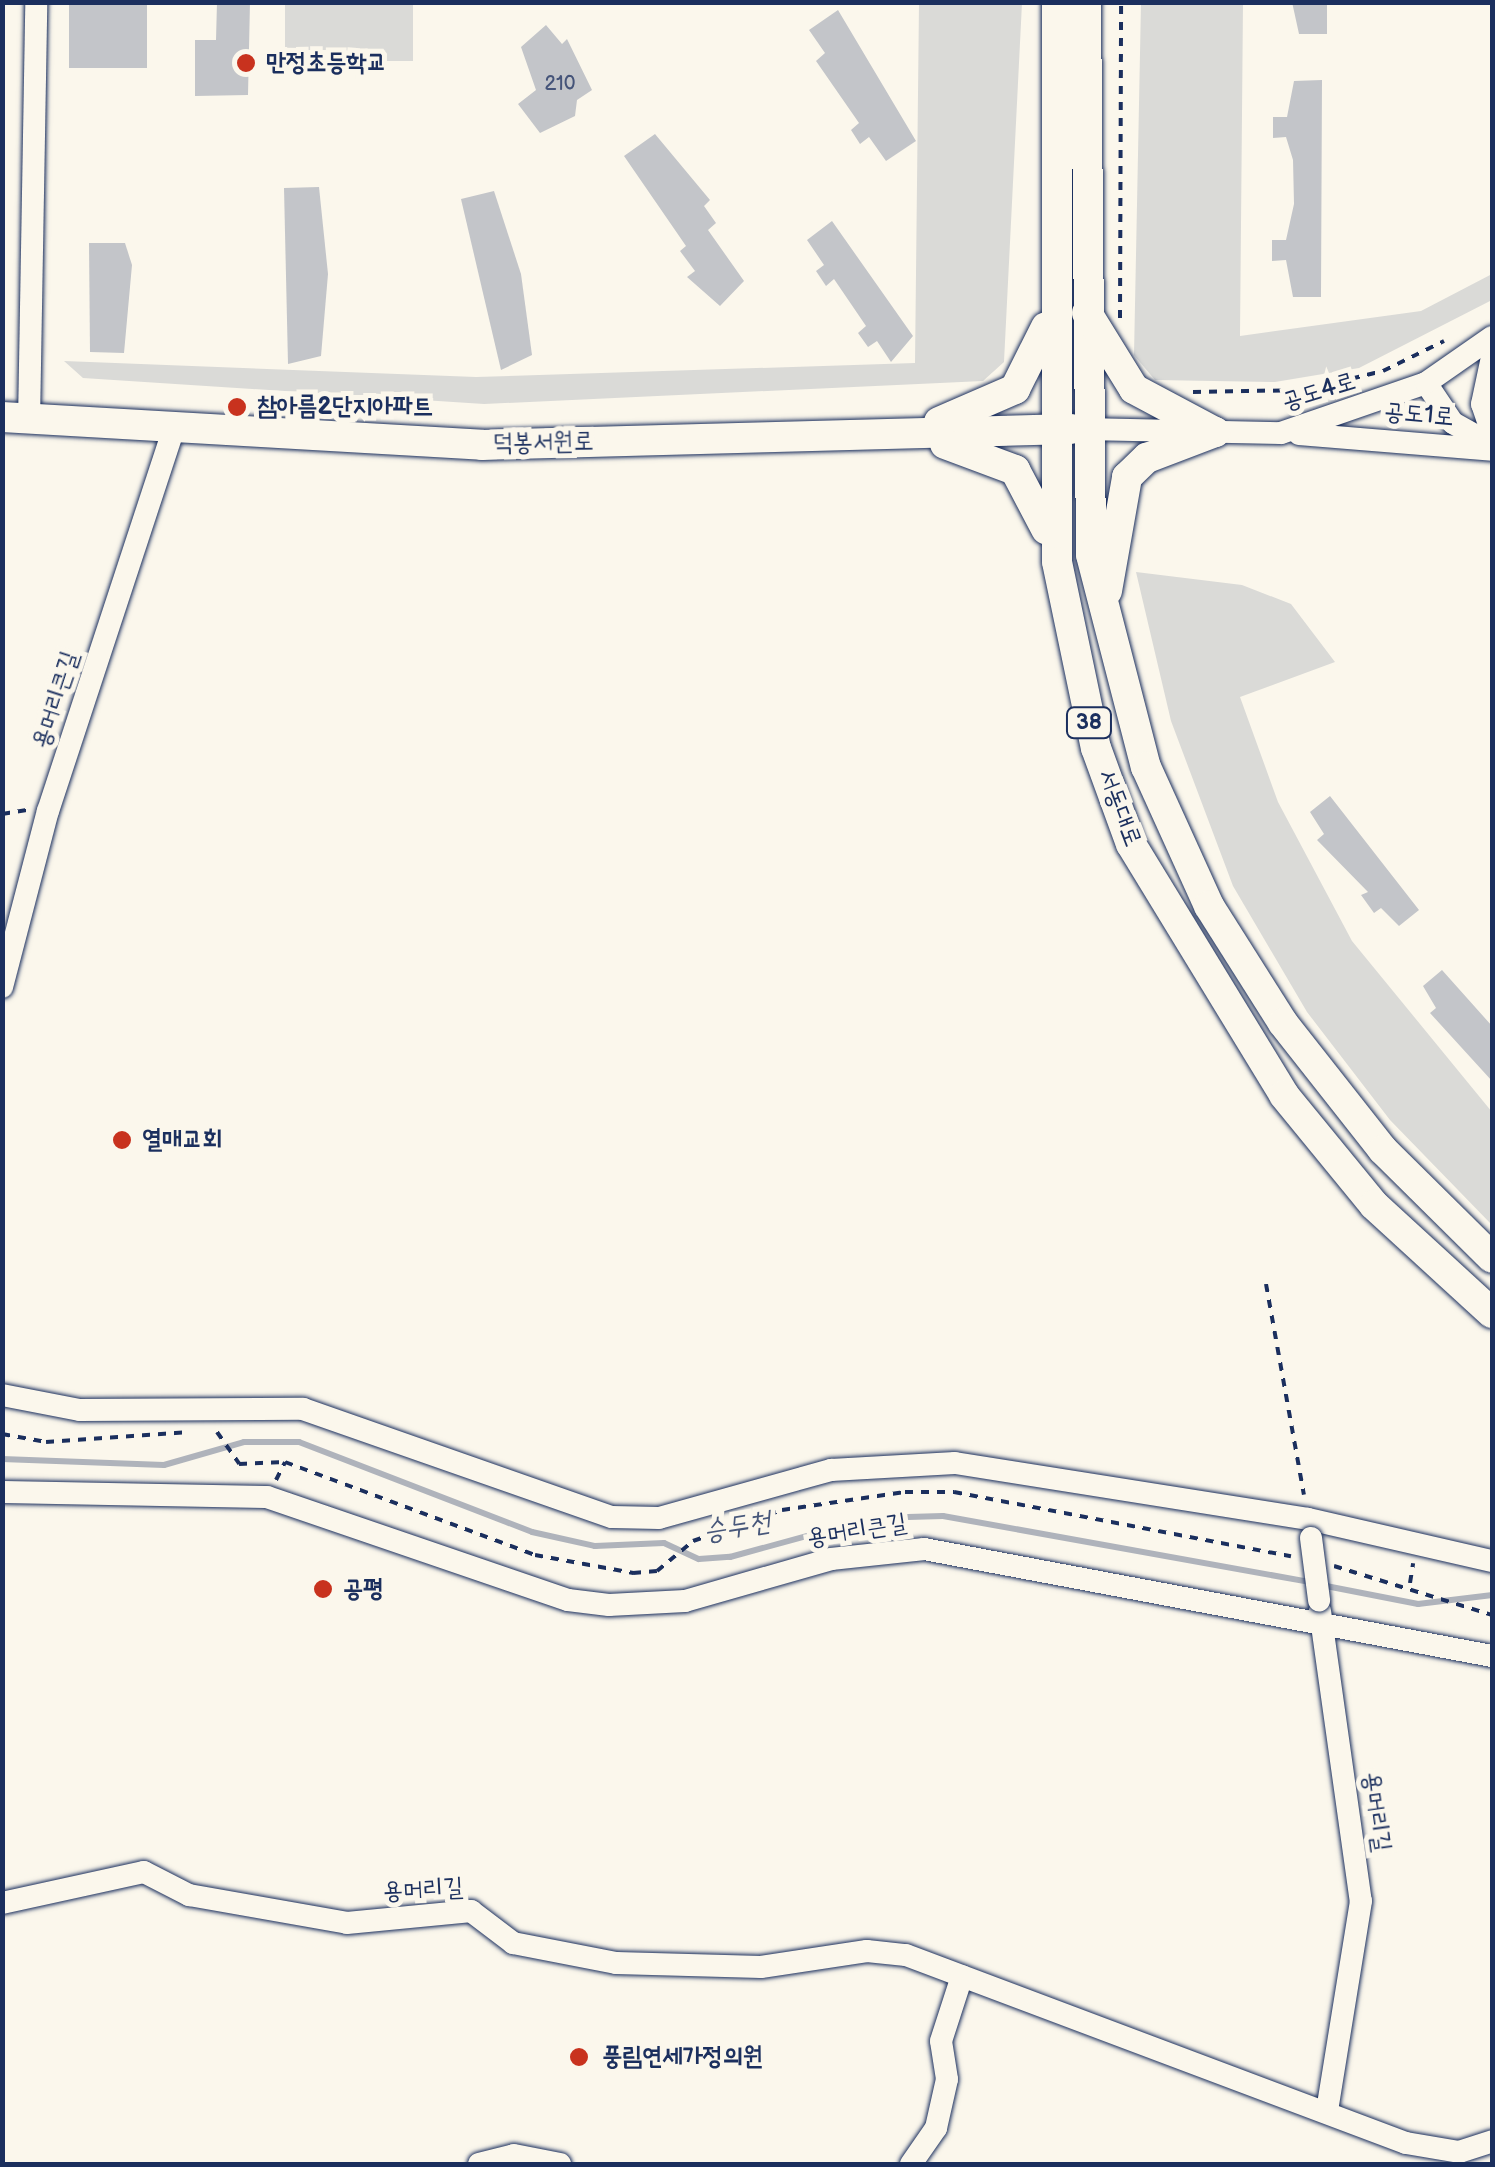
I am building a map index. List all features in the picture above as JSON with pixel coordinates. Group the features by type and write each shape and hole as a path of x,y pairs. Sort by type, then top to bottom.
{"main road":[{"name":"서동대로","path":"1057,2 1069,303 1068,429 1057,562 1074,666 1125,828 1219,996 1374,1205 1492,1313"},
{"name":"서동대로","path":"1069,303 1086,2"},
{"path":"903,434 1014,389 1030,372 1069,303 1134,388 1215,432"},
{"name":"덕봉서원로","path":"16,419 172,433 482,445 1068,429"},
{"name":"서동대로","path":"1068,429 1090,555 1146,767 1209,906 1335,1093 1492,1258"},
{"path":"1104,614 1127,477 1147,458 1215,432"},
{"path":"903,434 992,455 1015,470 1034,493 1057,562"}],"street":[{"path":"16,419 36,2"},
{"name":"공도4로","path":"1068,429 1281,433 1426,384 1492,337"},
{"path":"1492,357 1482,404 1492,432"},
{"path":"1426,384 1453,423 1492,447"},
{"name":"용머리큰길","path":"2,987 48,811 172,433"},
{"name":"공도1로","path":"1281,433 1492,447"},
{"path":"2,1395 80,1410 303,1409 612,1517 659,1518 831,1470 956,1463 1306,1538 1492,1562"},
{"name":"용머리큰길","path":"2,1492 267,1497 568,1600 609,1605 685,1602 831,1559 924,1549 1492,1656"},
{"name":"용머리길","path":"1306,1538 1361,1901 1326,2112"},
{"name":"용머리길","path":"2,1903 144,1872 189,1895 347,1922 471,1912 514,1943 616,1963 761,1967 867,1951 962,1976 1326,2112 1459,2152 1492,2141"},
{"path":"911,2164 936,2128 947,2078 941,2041 962,1976"},
{"path":"479,2164 514,2155 560,2164"}],"path":[{"path":"1120,327 1122,2"},
{"path":"1187,391 1305,390 1384,371 1452,337"},
{"path":"214,1428 240,1464 285,1462 372,1487 436,1521 535,1555 657,1571 693,1542 841,1498 954,1492 1306,1538 1266,1284"},
{"path":"2,1434 46,1442 194,1432"},
{"path":"1317,1562 1421,1586 1455,1610 1492,1615"}],"shaded area":[{"path":"285,3 413,3 413,61 285,61"},
{"path":"919,3 1022,3 1004,362 983,381 484,404 83,378 64,361 476,377 915,363"},
{"path":"1141,3 1243,3 1240,336 1421,311 1492,274 1492,300 1359,368 1275,382 1155,380 1134,355"},
{"path":"1136,572 1242,585 1291,604 1335,662 1240,697 1278,802 1352,941 1492,1112 1492,1225 1390,1120 1307,1012 1233,886 1171,721"}],"building":[{"path":"69,2 147,2 147,68 69,68"},
{"path":"217,2 250,2 248,95 195,96 195,40 216,40"},
{"path":"1292,2 1327,2 1327,34 1299,34"},
{"path":"838,10 916,141 886,161 869,137 860,144 851,130 859,123 816,61 825,53 809,30"},
{"path":"546,25 562,44 567,39 592,90 577,100 575,116 540,133 518,104 536,90 521,47"},
{"path":"1322,80 1321,297 1293,297 1286,260 1272,261 1272,240 1286,240 1294,204 1293,160 1286,137 1273,138 1273,117 1287,117 1294,81"},
{"path":"655,134 710,200 704,206 716,223 708,230 744,281 720,306 687,277 695,271 680,251 686,246 624,156"},
{"path":"319,187 328,274 321,356 288,364 284,188"},
{"path":"494,191 521,274 532,355 501,370 461,199"},
{"path":"832,221 913,336 891,362 877,341 868,347 858,333 866,326 834,279 826,286 816,271 824,265 807,240"},
{"path":"89,243 125,243 132,265 124,353 90,352"},
{"path":"1330,796 1419,910 1399,926 1381,908 1374,913 1361,895 1368,892 1317,840 1324,834 1310,812"},
{"path":"1442,970 1492,1026 1492,1081 1430,1013 1436,1008 1423,986"}],"waterway":[{"name":"승두천","path":"2,1459 164,1465 244,1442 299,1442 532,1532 595,1546 664,1543 699,1559 730,1557 873,1518 943,1516 1309,1582"},
{"name":"승두천","path":"1321,1585 1418,1604 1492,1595"}],"place":[{"name":"만정초등학교","path":"246,63"},
{"name":"참아름2단지아파트","path":"237,407"},
{"name":"열매교회","path":"122,1140"},
{"name":"공평","path":"323,1589"},
{"name":"풍림연세가정의원","path":"579,2057"}]}
